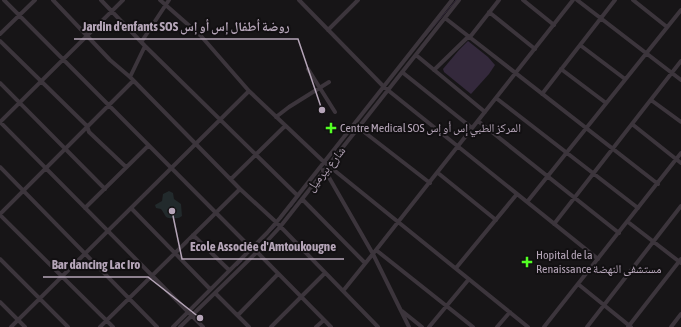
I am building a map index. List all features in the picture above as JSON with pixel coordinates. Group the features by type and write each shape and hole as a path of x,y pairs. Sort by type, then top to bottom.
{"street":[{"path":"4,0 251,248"},
{"path":"0,34 35,0"},
{"path":"53,0 86,36 130,77 240,189 276,222 378,327"},
{"path":"101,0 142,41 145,46 297,195"},
{"path":"123,0 0,122 204,327"},
{"path":"160,0 201,36 248,91 328,166 528,327"},
{"path":"142,41 169,0"},
{"path":"299,0 386,89 598,259"},
{"path":"328,30 358,0"},
{"name":"شارع بيرميل","path":"180,327 257,252 280,227 359,128 452,0"},
{"name":"شارع بيرميل","path":"173,327 276,222 324,162 402,72 459,0"},
{"path":"434,70 469,37 499,0"},
{"path":"523,0 554,25"},
{"path":"343,291 438,173 573,0"},
{"path":"577,0 681,80"},
{"path":"542,94 615,0"},
{"path":"633,0 667,27"},
{"path":"527,202 681,10"},
{"path":"489,12 535,48"},
{"path":"445,18 658,184"},
{"path":"0,41 40,82 87,126 89,132 126,167"},
{"path":"580,45 625,79"},
{"path":"130,77 145,46"},
{"path":"416,55 485,112"},
{"path":"554,224 681,61"},
{"path":"561,68 606,103"},
{"path":"308,69 334,112"},
{"path":"402,72 472,128"},
{"path":"113,327 0,215 133,81"},
{"path":"276,117 329,82"},
{"path":"0,83 105,189"},
{"path":"11,327 248,91"},
{"path":"496,98 638,208"},
{"path":"651,100 681,122"},
{"path":"478,121 619,233"},
{"path":"632,124 681,163"},
{"path":"231,179 285,126"},
{"path":"359,128 430,183"},
{"path":"85,208 148,146"},
{"path":"544,327 681,154"},
{"path":"0,167 157,327"},
{"path":"320,168 324,171 373,254 409,327"},
{"path":"438,173 496,220"},
{"path":"100,327 240,189"},
{"path":"456,268 516,194"},
{"path":"302,200 366,263"},
{"path":"587,327 681,206"},
{"path":"130,208 210,289"},
{"path":"578,284 629,327 680,261 628,222"},
{"path":"193,235 228,270"},
{"path":"376,250 473,327"},
{"path":"257,252 331,327"},
{"path":"0,259 68,327"},
{"path":"271,327 325,273"},
{"path":"238,315 278,274"},
{"path":"429,327 469,279"},
{"path":"215,293 249,327"},
{"path":"0,302 25,327"},
{"path":"400,309 422,327"},
{"path":"497,327 510,312"},
{"path":"671,327 681,314"},
{"path":"316,327 324,320"}],"shaded area":[{"path":"468,41 488,57 495,65 471,94 444,72 443,69"},
{"path":"169,191 173,193 174,199 181,204 182,216 179,218 168,218 161,209 156,208 155,205 162,201 163,194"}],"waterway":[{"path":"419,44 456,0"},
{"path":"291,207 300,195"},
{"path":"269,233 277,225"},
{"path":"237,266 242,261"}],"place":[{"name":"Jardin d'enfants SOS روضة أطفال إس أو إس","path":"322,110"},
{"name":"Centre Medical SOS المركز الطبي إس أو إس","path":"331,128"},
{"name":"Ecole Associée d'Amtoukougne","path":"172,211"},
{"name":"Hopital de la Renaissance مستشفى النهضة","path":"527,262"},
{"name":"Bar dancing Lac Iro","path":"200,318"}]}
